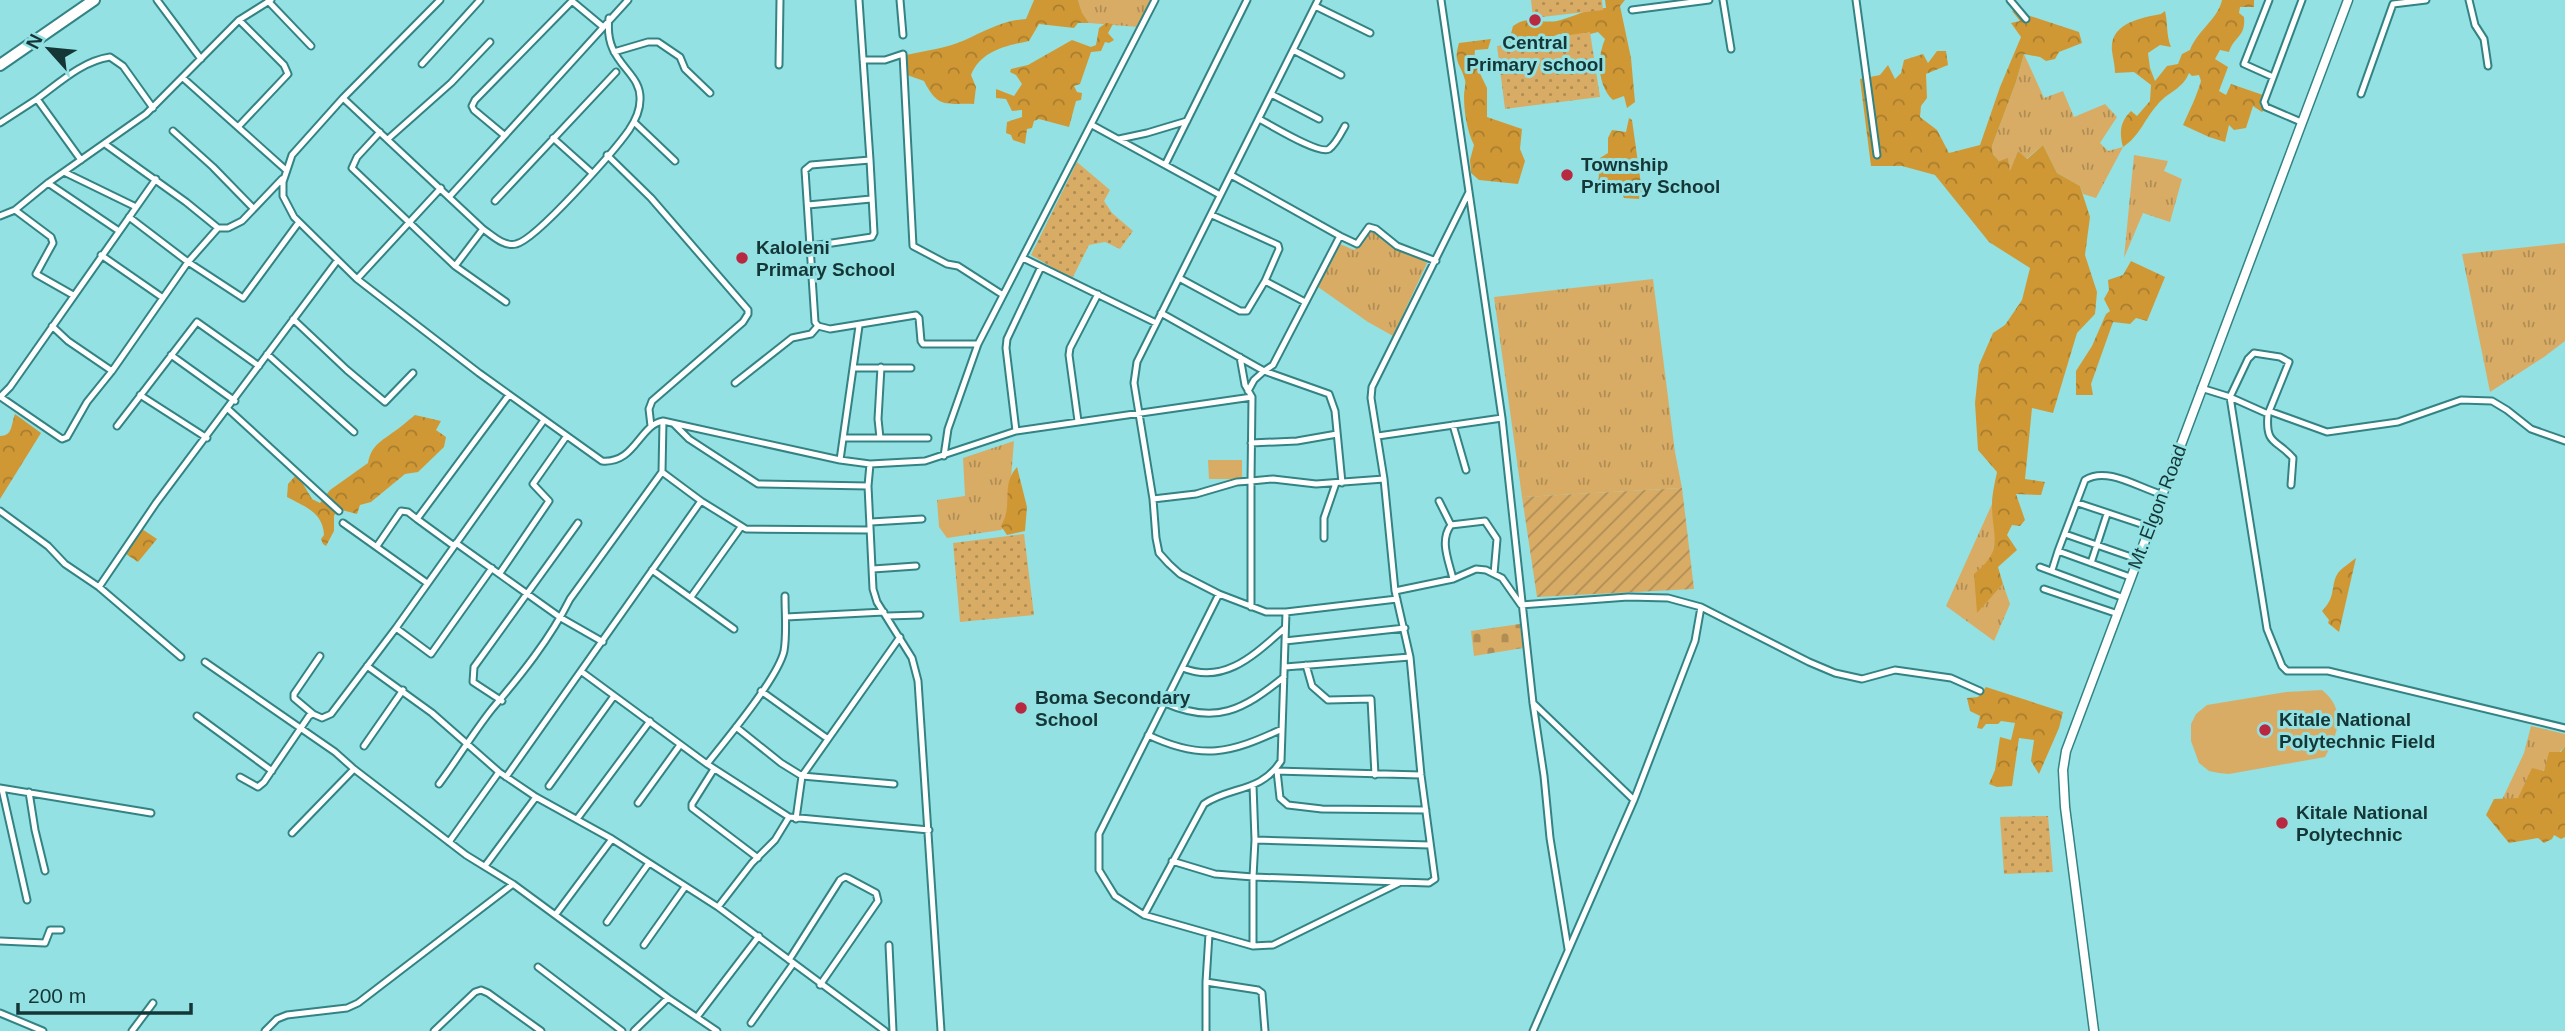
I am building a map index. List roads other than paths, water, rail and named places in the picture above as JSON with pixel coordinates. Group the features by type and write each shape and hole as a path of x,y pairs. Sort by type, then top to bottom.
{"highway":[{"path":"0,65 94,0"}],"street":[{"path":"157,0 201,59"},
{"path":"440,0 343,98 292,155 285,173 283,196 299,222 357,279 509,395 602,461 612,461 632,449 651,426 663,421 840,460 894,464 944,456 1016,431 1250,394"},
{"path":"422,64 480,0"},
{"path":"450,196 628,0"},
{"path":"779,65 780,0"},
{"path":"812,246 872,237 874,233 859,0"},
{"path":"900,0 903,35"},
{"path":"944,456 948,429 978,344 1155,0"},
{"path":"1165,165 1247,0"},
{"path":"1441,0 1502,418 1533,703 1545,776 1550,838 1568,949"},
{"path":"1632,10 1709,0"},
{"path":"1723,0 1731,49"},
{"path":"1856,0 1877,155"},
{"path":"2010,0 2026,19"},
{"path":"2269,0 2244,64 2273,77"},
{"path":"2301,122 2266,107 2264,102 2302,0"},
{"name":"Mt. Elgon Road","path":"2094,1031 2065,807 2063,770 2074,726 2348,0"},
{"path":"2384,0 2426,0"},
{"path":"2469,0 2475,25 2484,39 2487,66"},
{"path":"0,203 3,214 15,211 47,183 153,108 239,20 269,1 311,46"},
{"path":"503,135 474,110 472,106 475,100 572,1 602,26"},
{"path":"2361,94 2394,2"},
{"path":"1370,33 1317,3 1156,323 1135,368 1134,383 1153,499 1156,538 1160,553 1180,574 1219,594 1266,612 1397,599"},
{"path":"343,98 484,229 507,244 524,241 592,173 634,122 640,102 637,83 608,40 609,18"},
{"path":"238,127 288,74 284,65 239,20"},
{"path":"388,139 451,83 489,42"},
{"path":"614,52 648,42 658,42 680,57 685,69 710,93"},
{"path":"1293,50 1341,75"},
{"path":"863,60 885,60 903,54 913,246 947,264 958,266 1003,295"},
{"path":"1,122 70,74 94,60 110,57 123,66 153,108"},
{"path":"495,201 616,72"},
{"path":"183,78 285,173"},
{"path":"1271,94 1319,119"},
{"path":"37,99 81,160"},
{"path":"1259,119 1314,148 1325,150 1331,148 1345,126"},
{"path":"1119,138 1187,121"},
{"path":"634,122 675,161"},
{"path":"1092,125 1220,195"},
{"path":"173,131 214,167 253,208"},
{"path":"380,132 357,157 352,168 455,266 506,302"},
{"path":"553,138 592,173"},
{"path":"104,144 156,179 218,228"},
{"path":"607,155 651,198 748,310 743,321 652,401 649,409 651,426"},
{"path":"818,326 814,316 812,246 805,170 807,166 870,160"},
{"path":"64,172 136,207"},
{"path":"156,179 1,398 62,439 67,438 87,402 112,371 188,262 218,228 234,226 242,220 285,173"},
{"path":"1231,175 1357,244 1369,227 1376,229 1398,246 1436,261"},
{"path":"47,183 119,231"},
{"path":"357,279 441,188"},
{"path":"1172,861 1215,874 1433,882 1435,877 1421,775 1410,657 1395,591 1384,479 1371,398 1372,387 1469,192"},
{"path":"808,205 871,200"},
{"path":"15,211 51,237 52,250 36,274 73,295"},
{"path":"1179,278 1240,311 1247,311 1265,281 1279,249 1278,245 1212,215"},
{"path":"128,218 188,262 244,298 299,222"},
{"path":"455,266 484,229"},
{"path":"1251,607 1250,394 1254,380 1273,365 1340,236"},
{"path":"101,256 163,298"},
{"path":"1023,258 1156,323"},
{"path":"99,587 156,503 337,261"},
{"path":"1016,431 1006,348 1013,326 1041,267"},
{"path":"1265,281 1305,302"},
{"path":"1078,421 1070,348 1098,294"},
{"path":"1161,313 1264,371 1329,394 1335,411 1339,483 1324,518 1324,538"},
{"path":"818,326 830,329 859,326 916,315 919,318 923,344 978,344"},
{"path":"293,319 347,370 385,401 413,373"},
{"path":"117,426 197,322 259,366"},
{"path":"52,326 68,341 112,371"},
{"path":"735,383 792,338 811,334 818,326"},
{"path":"840,460 859,326"},
{"path":"267,354 354,432"},
{"path":"172,355 234,401"},
{"path":"2291,485 2293,458 2272,442 2267,425 2268,413 2289,362 2284,358 2250,355 2230,397 2267,629 2282,666 2287,671 2328,671 2565,728"},
{"path":"1240,357 1245,385 1250,394"},
{"path":"880,438 878,419 881,367"},
{"path":"853,368 911,368"},
{"path":"2201,388 2327,432 2398,422 2462,400 2492,401 2530,429 2565,441"},
{"path":"140,395 207,438"},
{"path":"417,519 509,395"},
{"path":"228,409 340,511"},
{"path":"1378,436 1502,418"},
{"path":"320,656 294,694 294,698 322,718 331,714 396,628 544,420"},
{"path":"439,784 494,707 502,701 561,618 570,598 662,472 663,421"},
{"path":"672,423 689,439 758,484 868,486"},
{"path":"1453,425 1466,470"},
{"path":"1251,443 1297,441 1337,434"},
{"path":"500,573 549,500 533,484 566,437"},
{"path":"845,438 929,438"},
{"path":"870,464 868,486 873,589 912,658 918,681 941,1031"},
{"path":"662,472 701,501 741,527 751,530 870,530"},
{"path":"2052,570 2085,480 2096,475 2106,475 2161,494"},
{"path":"1153,499 1196,494 1237,482 1273,479 1339,483 1384,479"},
{"path":"506,776 701,501"},
{"path":"1439,501 1451,525"},
{"path":"2078,503 2150,527"},
{"path":"377,546 401,511 408,512 500,573 561,618 603,642"},
{"path":"0,512 48,546 65,564 99,587 181,657"},
{"path":"2091,563 2107,514"},
{"path":"871,522 922,519"},
{"path":"1453,579 1444,542 1451,525 1485,522 1497,540 1494,574"},
{"path":"343,523 427,583"},
{"path":"502,701 476,684 472,673 578,523"},
{"path":"691,597 741,527"},
{"path":"2065,534 2137,559"},
{"path":"2059,551 2130,578"},
{"path":"873,569 916,566"},
{"path":"2040,567 2124,598"},
{"path":"396,628 431,654 492,568"},
{"path":"1395,591 1453,579 1476,569 1486,570 1502,578 1521,605"},
{"path":"652,570 734,629"},
{"path":"2044,589 2118,614"},
{"path":"1219,594 1099,834 1097,857 1103,880 1115,896 1144,915 1253,946 1273,945 1402,881"},
{"path":"707,764 761,691 783,653 785,596"},
{"path":"1521,605 1628,597 1668,598 1701,607 1835,673 1862,678 1895,670 1951,678 1980,691"},
{"path":"1533,1031 1634,800 1695,641 1701,607"},
{"path":"1144,915 1204,804 1213,797 1229,794 1266,779 1276,771 1281,761 1286,612"},
{"path":"786,617 920,615"},
{"path":"1183,668 1198,674 1213,674 1231,668 1247,659 1286,628"},
{"path":"1285,641 1405,628"},
{"path":"718,907 792,818 802,776 900,637"},
{"path":"1284,667 1410,657"},
{"path":"205,662 335,752 449,842 556,914 668,998 717,1031"},
{"path":"1306,665 1312,686 1328,700 1371,699 1375,775"},
{"path":"367,666 403,690 499,772 536,797 612,839 718,907 885,1031"},
{"path":"582,672 714,769 792,818 929,830"},
{"path":"1165,703 1182,711 1218,714 1257,699 1284,677"},
{"path":"364,746 403,690"},
{"path":"761,691 828,739"},
{"path":"548,786 614,696"},
{"path":"1533,703 1634,800"},
{"path":"240,777 258,787 313,714"},
{"path":"197,716 272,771"},
{"path":"577,819 650,721"},
{"path":"736,727 802,776 894,783"},
{"path":"1149,735 1186,750 1223,751 1248,745 1282,729"},
{"path":"638,803 680,745"},
{"path":"292,833 354,769"},
{"path":"714,769 692,808 758,858"},
{"path":"1276,771 1421,775"},
{"path":"1276,771 1280,798 1288,805 1322,809 1426,810"},
{"path":"449,842 499,772"},
{"path":"1253,785 1253,946"},
{"path":"27,900 1,788 151,813"},
{"path":"29,792 44,871"},
{"path":"485,866 536,797"},
{"path":"556,914 612,839"},
{"path":"1255,840 1430,845"},
{"path":"607,922 649,863"},
{"path":"751,1023 840,880 845,877 876,893 878,901 820,985"},
{"path":"265,1031 277,1018 286,1015 347,1008 358,1003 513,884"},
{"path":"644,945 685,887"},
{"path":"0,942 44,943 50,930 61,930"},
{"path":"1206,1031 1209,934"},
{"path":"697,1017 759,936"},
{"path":"889,945 893,1031"},
{"path":"538,967 622,1031"},
{"path":"1206,982 1258,990 1262,993 1265,1031"},
{"path":"434,1031 475,992 481,990 541,1031"},
{"path":"634,1031 668,998"},
{"path":"132,1031 153,1003"},
{"path":"0,1013 43,1031"}],"place":[{"name":"Central Primary school","path":"1535,20"},
{"name":"Township Primary School","path":"1567,175"},
{"name":"Kaloleni Primary School","path":"742,258"},
{"name":"Boma Secondary School","path":"1021,708"},
{"name":"Kitale National Polytechnic Field","path":"2265,730"},
{"name":"Kitale National Polytechnic","path":"2282,823"}]}
